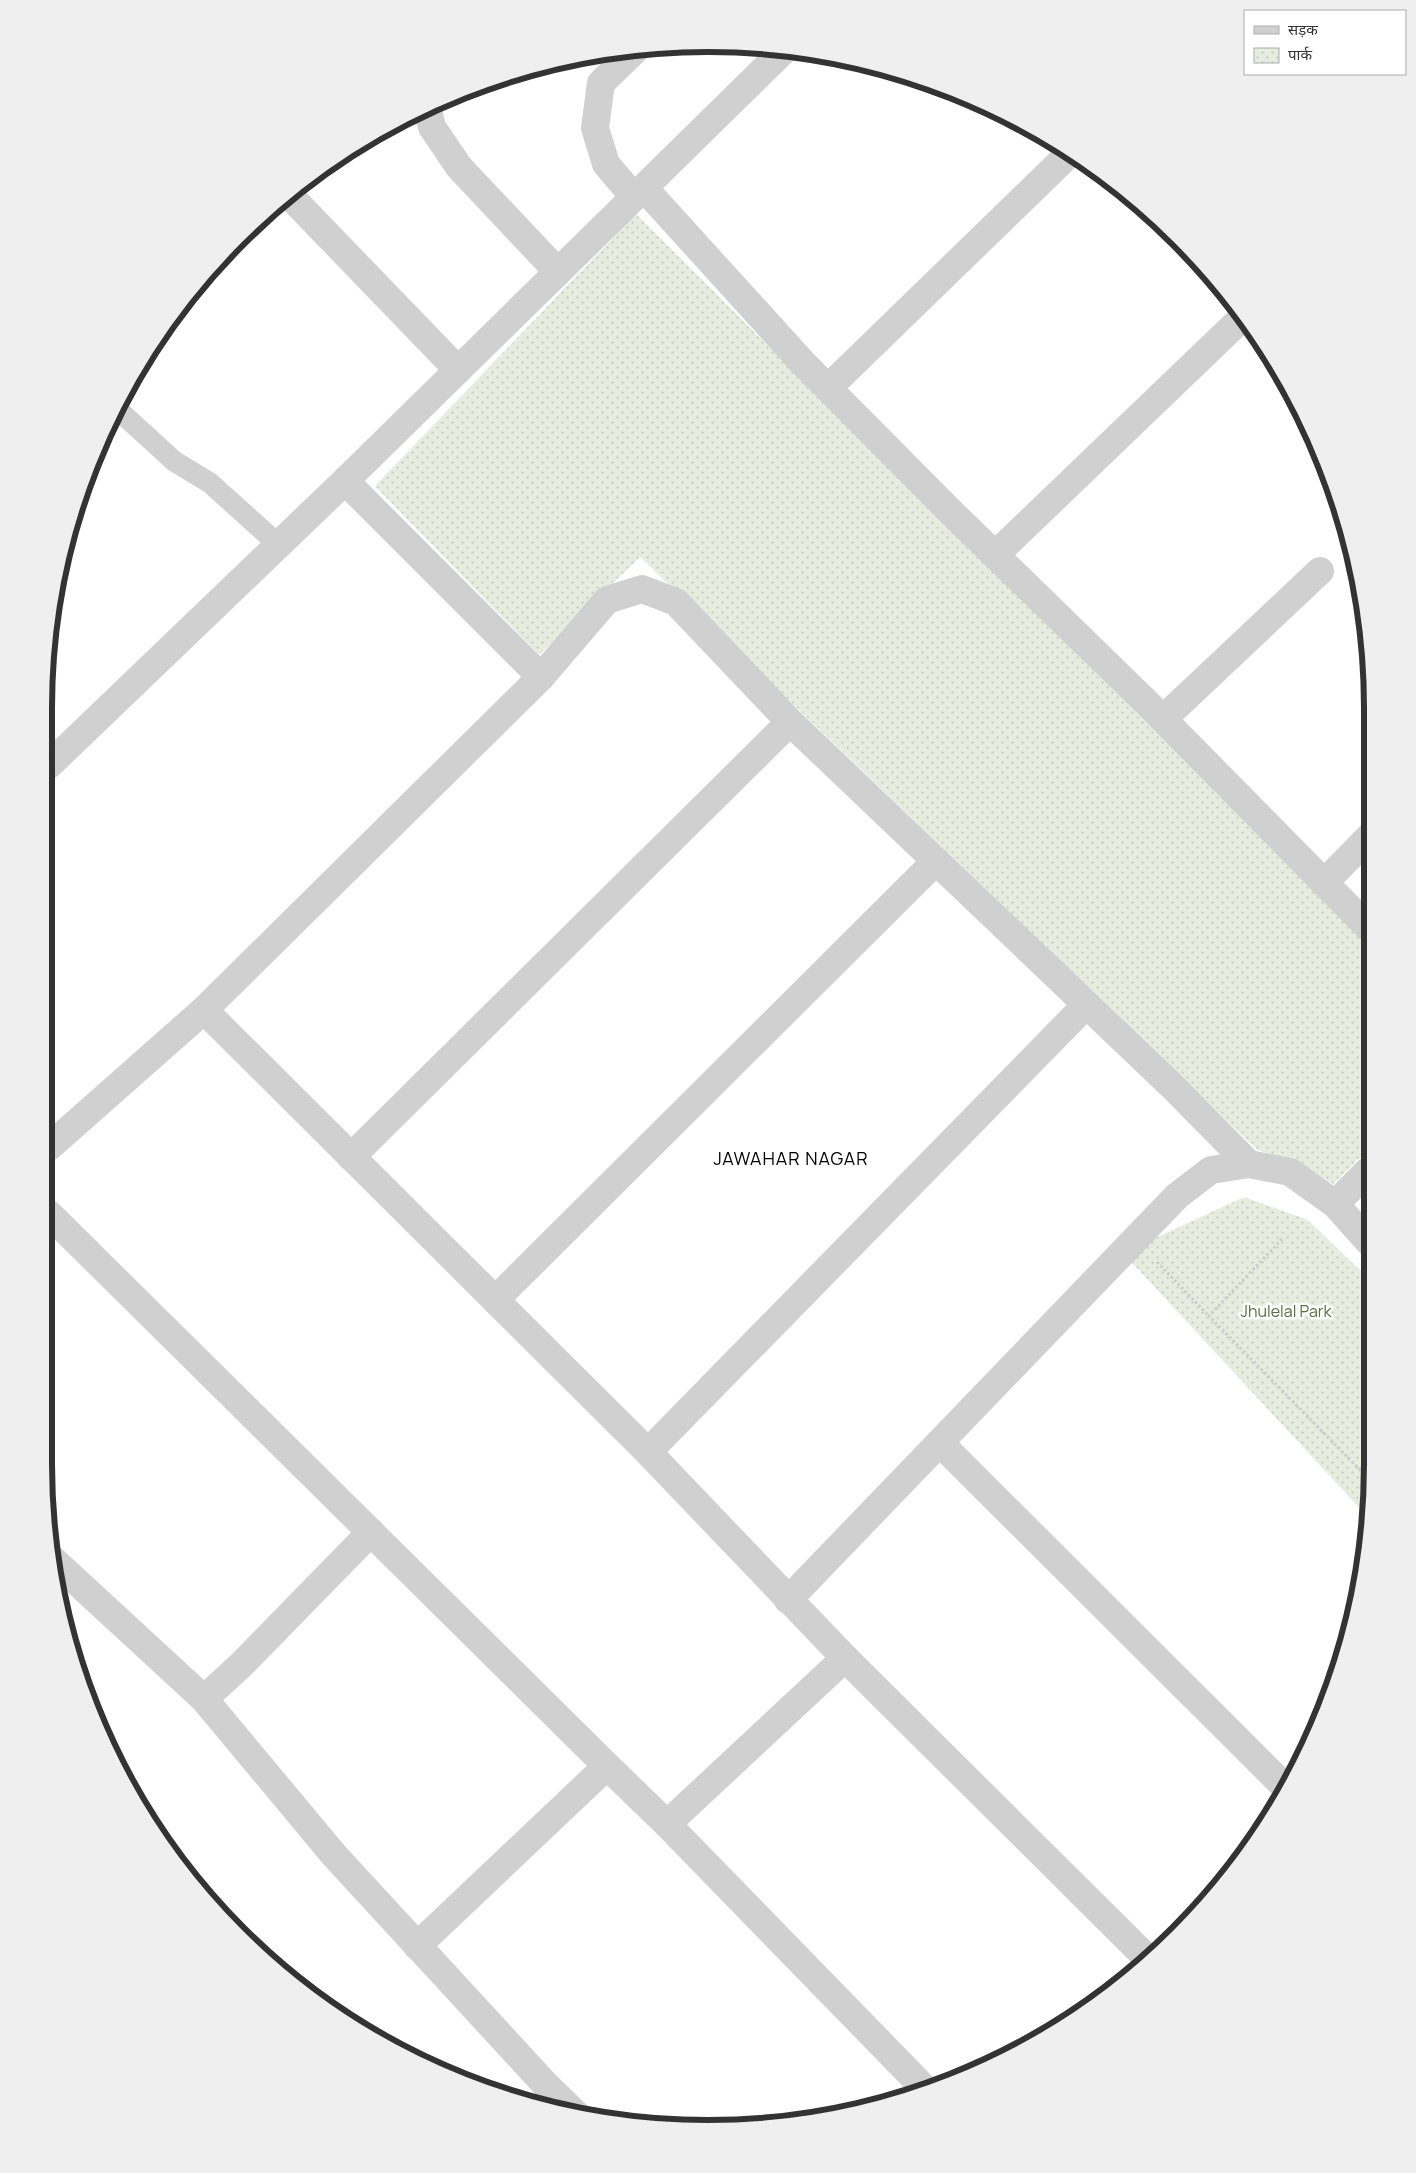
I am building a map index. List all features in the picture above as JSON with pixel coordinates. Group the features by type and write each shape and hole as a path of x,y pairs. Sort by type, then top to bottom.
{"street":[{"path":"52,764 345,481 777,56"},
{"path":"627,58 601,83 596,128 606,164 639,192 802,362 995,555 1164,719 1364,923"},
{"path":"429,115 432,128 460,167 558,272"},
{"path":"828,388 1065,158"},
{"path":"294,200 458,370"},
{"path":"995,555 1237,322"},
{"path":"345,481 541,677"},
{"path":"1164,719 1320,571"},
{"path":"52,1145 204,1010 541,677 607,600 642,589 676,602 790,722 1171,1085 1249,1164"},
{"path":"351,1157 790,722"},
{"path":"1324,884 1364,842"},
{"path":"495,1300 936,861"},
{"path":"648,1452 1086,1005"},
{"path":"204,1010 648,1452 845,1658 1144,1955"},
{"path":"788,1600 1177,1196 1212,1170 1249,1164 1290,1172 1335,1204 1364,1237"},
{"path":"1335,1204 1364,1175"},
{"path":"52,1216 607,1766 668,1824 921,2085"},
{"path":"940,1443 1281,1783"},
{"path":"204,1699 262,1644 371,1532"},
{"path":"61,1567 204,1699 334,1855 545,2084 566,2105"},
{"path":"668,1824 845,1658"},
{"path":"417,1946 607,1766"}],"lane":[{"path":"122,414 174,462 210,483 279,545"}],"path":[{"path":"1209,1316 1282,1239"},
{"path":"1135,1240 1364,1474"}],"green space":[{"path":"636,214 1364,939 1364,1154 1333,1184 1300,1164 1258,1150 640,557 539,655 375,486"},
{"name":"Jhulelal Park","path":"1244,1197 1308,1220 1364,1274 1364,1465 1362,1510 1123,1253"}],"district":[{"name":"JAWAHAR NAGAR","path":"791,1159"}]}
